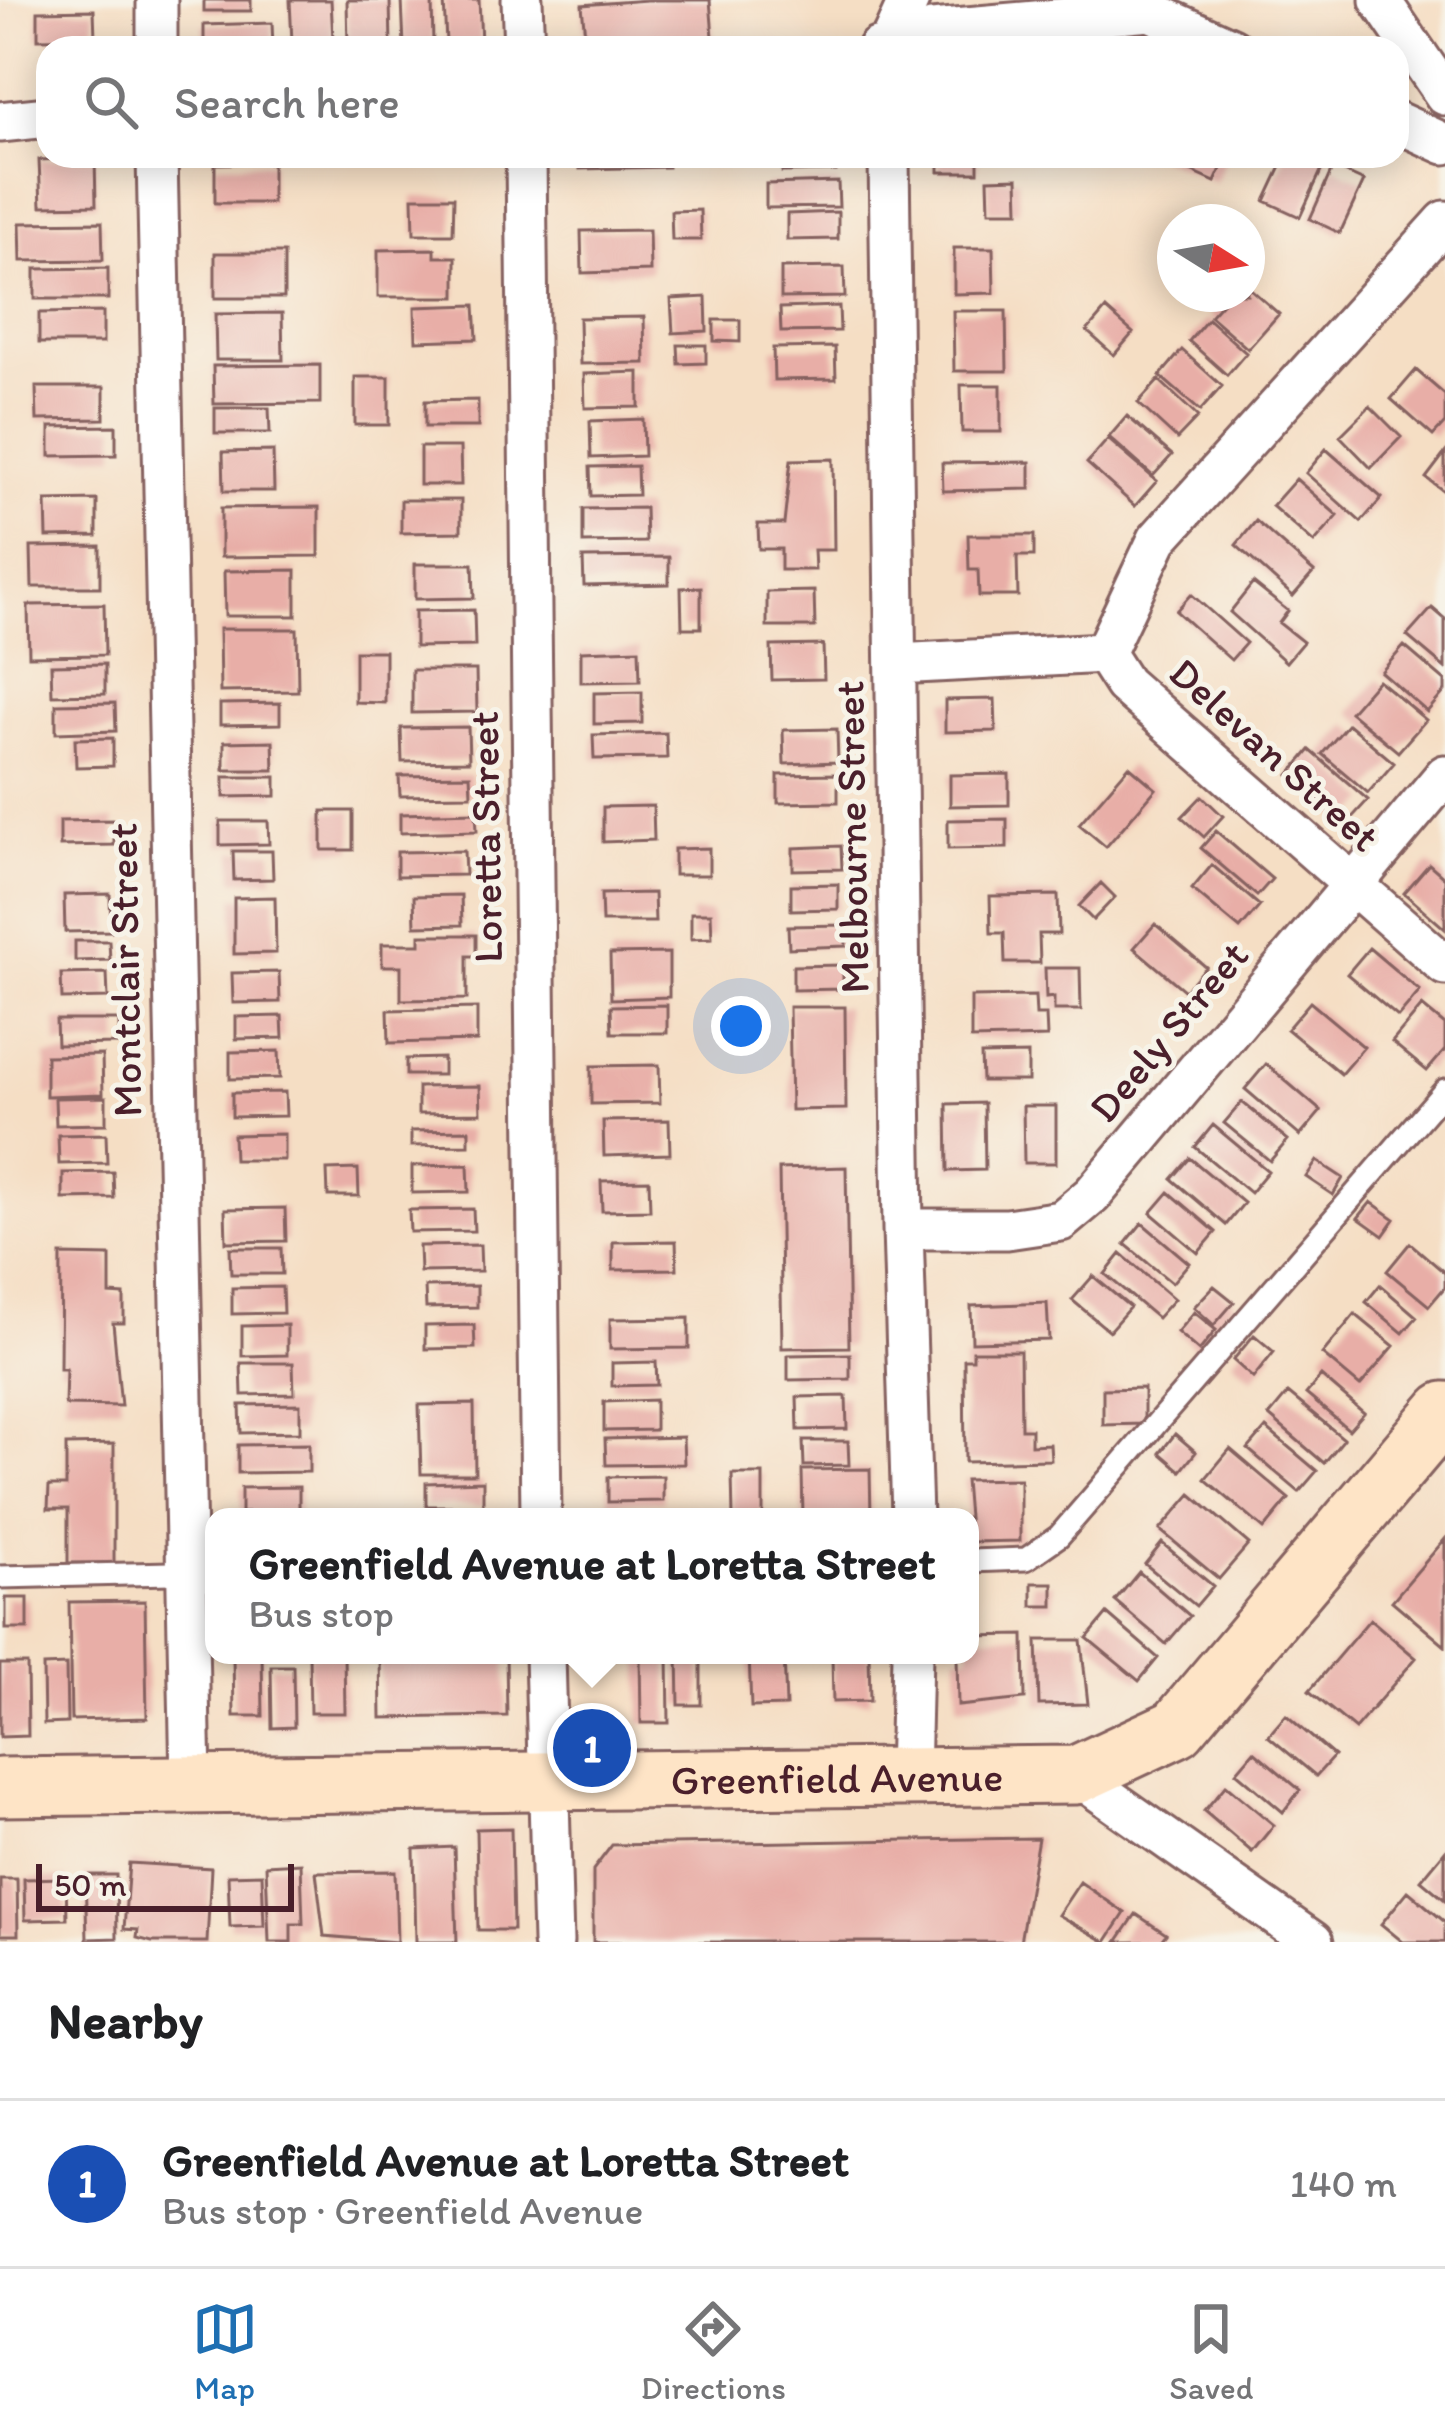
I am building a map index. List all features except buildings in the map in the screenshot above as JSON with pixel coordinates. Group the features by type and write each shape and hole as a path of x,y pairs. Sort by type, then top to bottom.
{"main road":[{"name":"Greenfield Avenue","path":"0,1787 1076,1775 1177,1728 1445,1411"}],"street":[{"path":"157,36 158,0"},
{"path":"522,0 524,36"},
{"path":"890,36 909,0"},
{"path":"1380,0 1405,36"},
{"path":"915,36 932,30 1150,11 1205,36"},
{"path":"1409,42 1445,95"},
{"path":"0,122 36,118"},
{"path":"1409,128 1445,144"},
{"name":"Montclair Street","path":"157,168 199,1574 191,1782"},
{"name":"Loretta Street","path":"526,168 541,1508"},
{"name":"Melbourne Street","path":"889,168 903,1228 912,1508"},
{"path":"897,664 1104,653 1158,539 1445,220"},
{"name":"Delevan Street","path":"1104,653 1124,684 1445,965"},
{"name":"Deely Street","path":"903,1228 1006,1229 1060,1221 1092,1196 1445,775"},
{"path":"545,1664 553,1942"},
{"path":"909,1777 911,1664"},
{"path":"1076,1775 1313,1942"}],"lane":[{"path":"979,1561 1026,1558 1059,1536 1445,1090"},
{"path":"0,1577 199,1574"}],"place":[{"name":"Greenfield Avenue at Loretta Street","path":"592,1748"}]}
